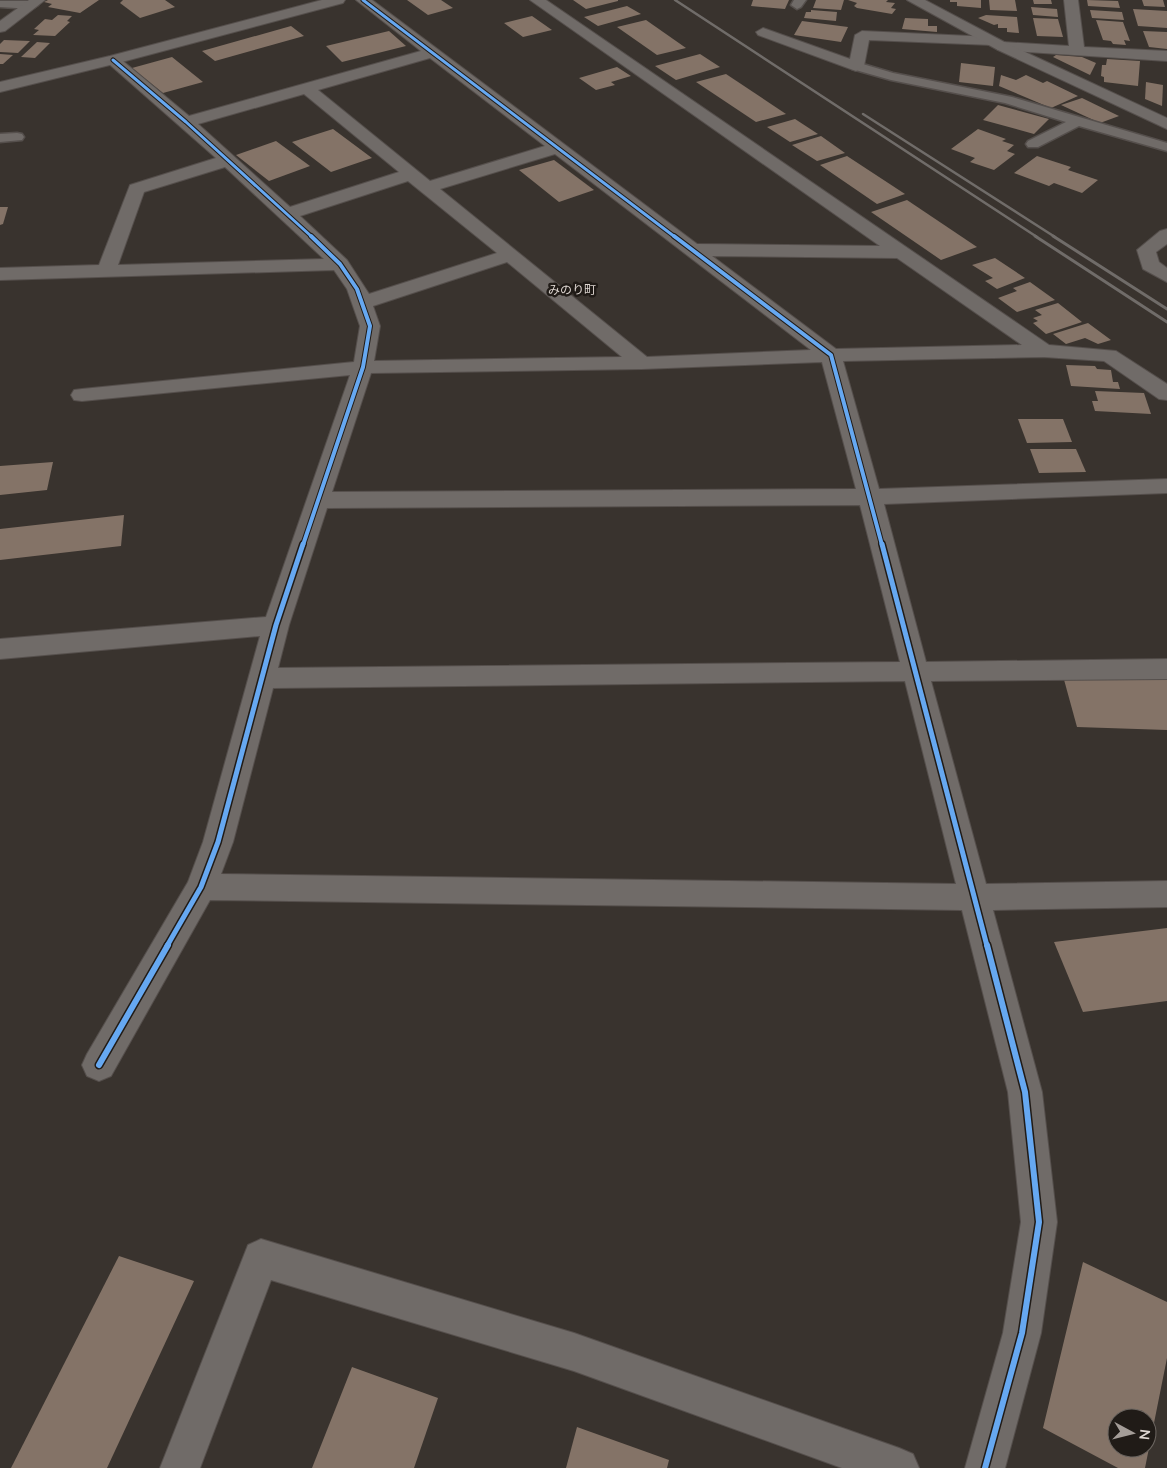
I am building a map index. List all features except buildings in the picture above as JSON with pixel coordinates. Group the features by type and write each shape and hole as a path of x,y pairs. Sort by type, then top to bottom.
{"street":[{"path":"0,87 113,60 338,0"},
{"path":"362,0 831,355 916,671 1025,1092 1040,1222 1022,1333 985,1468"},
{"path":"537,0 1044,351"},
{"path":"1071,0 1078,50"},
{"path":"918,1 998,44 1167,124"},
{"path":"0,28 35,2"},
{"path":"763,32 856,66 862,35 1167,56"},
{"path":"186,122 432,53"},
{"path":"99,1065 201,887 218,842 276,625 363,367 370,326 357,289 340,264 186,122 113,60"},
{"path":"306,88 642,363"},
{"path":"427,187 558,148"},
{"path":"106,272 136,189 228,160"},
{"path":"287,214 411,174"},
{"path":"1167,235 1146,250 1150,265 1167,276"},
{"path":"693,250 901,252"},
{"path":"362,303 511,255"},
{"path":"0,274 340,264"},
{"path":"82,395 363,367 642,363 831,355 1044,351 1109,355 1167,394"},
{"path":"318,500 870,497 1167,486"},
{"path":"0,649 276,625"},
{"path":"262,678 1167,669"},
{"path":"201,887 975,897 1167,894"},
{"path":"180,1468 261,1258 574,1352 898,1468"}],"lane":[{"path":"0,4 35,2"},
{"path":"856,66 891,76 1007,100 1076,122 1167,147"},
{"path":"1033,144 1076,122"},
{"path":"0,138 16,137"}],"railway":[{"path":"675,0 1037,237"},
{"path":"863,114 1055,237"},
{"path":"1035,236 1167,322"},
{"path":"1053,236 1167,309"}],"cycle path":[{"path":"363,0 831,355 870,497 1025,1092 1039,1222 1022,1333 985,1468"},
{"path":"99,1065 201,887 218,842 276,625 363,367 370,326 357,289 340,264 186,122 113,60"}],"district":[{"name":"みのり町","path":"572,290"}]}
